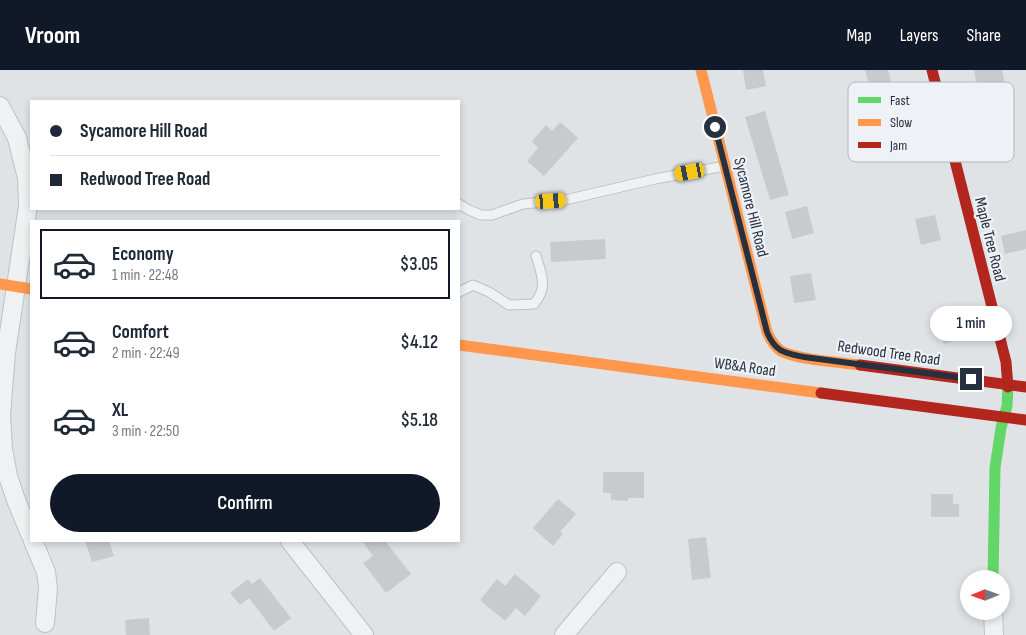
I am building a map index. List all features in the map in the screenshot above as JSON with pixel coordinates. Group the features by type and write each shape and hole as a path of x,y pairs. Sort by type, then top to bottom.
{"street":[{"name":"Sycamore Hill Road","path":"701,70 767,332 771,342 778,350"},
{"path":"0,106 17,138 27,178 28,206 6,353 1,415 3,449 8,476 30,534"},
{"name":"Maple Tree Road","path":"955,162 1006,362 1007,406 995,468 993,570"},
{"name":"WB&A Road","path":"460,345 1026,420"},
{"name":"Redwood Tree Road","path":"778,350 804,357 1026,387"},
{"path":"33,542 46,572 48,588 45,623"},
{"path":"291,542 364,635"},
{"path":"564,635 617,572"},
{"path":"993,620 994,635"}],"lane":[{"path":"460,205 481,215 492,215 523,204 565,200 655,179 725,166"},
{"path":"460,292 473,285 489,292 509,305 534,304 542,296 543,279 536,256"}],"building":[{"path":"743,70 763,70 766,86 746,90"},
{"path":"865,70 888,70 891,82 868,82"},
{"path":"974,70 1002,70 1005,82 976,82"},
{"path":"765,111 789,195 770,200 745,117"},
{"path":"560,122 578,138 544,176 527,161 538,148 532,141 546,125 552,131"},
{"path":"807,206 814,233 792,239 785,212"},
{"path":"935,215 941,240 921,245 915,219"},
{"path":"1026,230 1026,249 1005,254 1001,236"},
{"path":"605,239 606,259 551,262 550,242"},
{"path":"811,273 816,300 794,303 790,276"},
{"path":"966,312 973,335 944,344 936,321"},
{"path":"603,472 644,472 644,498 628,498 628,501 611,500 611,493 603,493"},
{"path":"931,494 953,494 953,504 959,504 959,517 931,517"},
{"path":"558,499 576,514 560,532 563,534 553,546 533,528"},
{"path":"706,537 711,578 692,580 688,539"},
{"path":"85,542 109,542 114,556 92,562"},
{"path":"363,542 386,542 411,574 386,593 363,563 373,556"},
{"path":"515,574 541,596 525,616 516,608 505,621 480,600 497,579 505,586"},
{"path":"260,578 291,618 274,631 249,598 240,605 230,593 248,579 252,584"},
{"path":"149,618 150,635 126,635 125,620"}],"traffic: fast":[{"path":"993,570 995,468 1001,428 1007,406 1008,387"}],"traffic: slow":[{"path":"701,70 769,337 781,351 789,354 808,359 860,365"},
{"path":"0,284 30,289"},
{"path":"460,345 821,393"}],"traffic: jam":[{"path":"932,70 935,82"},
{"path":"955,162 1006,362 1008,387"},
{"path":"860,365 1026,387"},
{"path":"821,393 1026,420"}],"route":[{"path":"715,127 767,332 771,342 778,350 804,357 971,379"}]}
